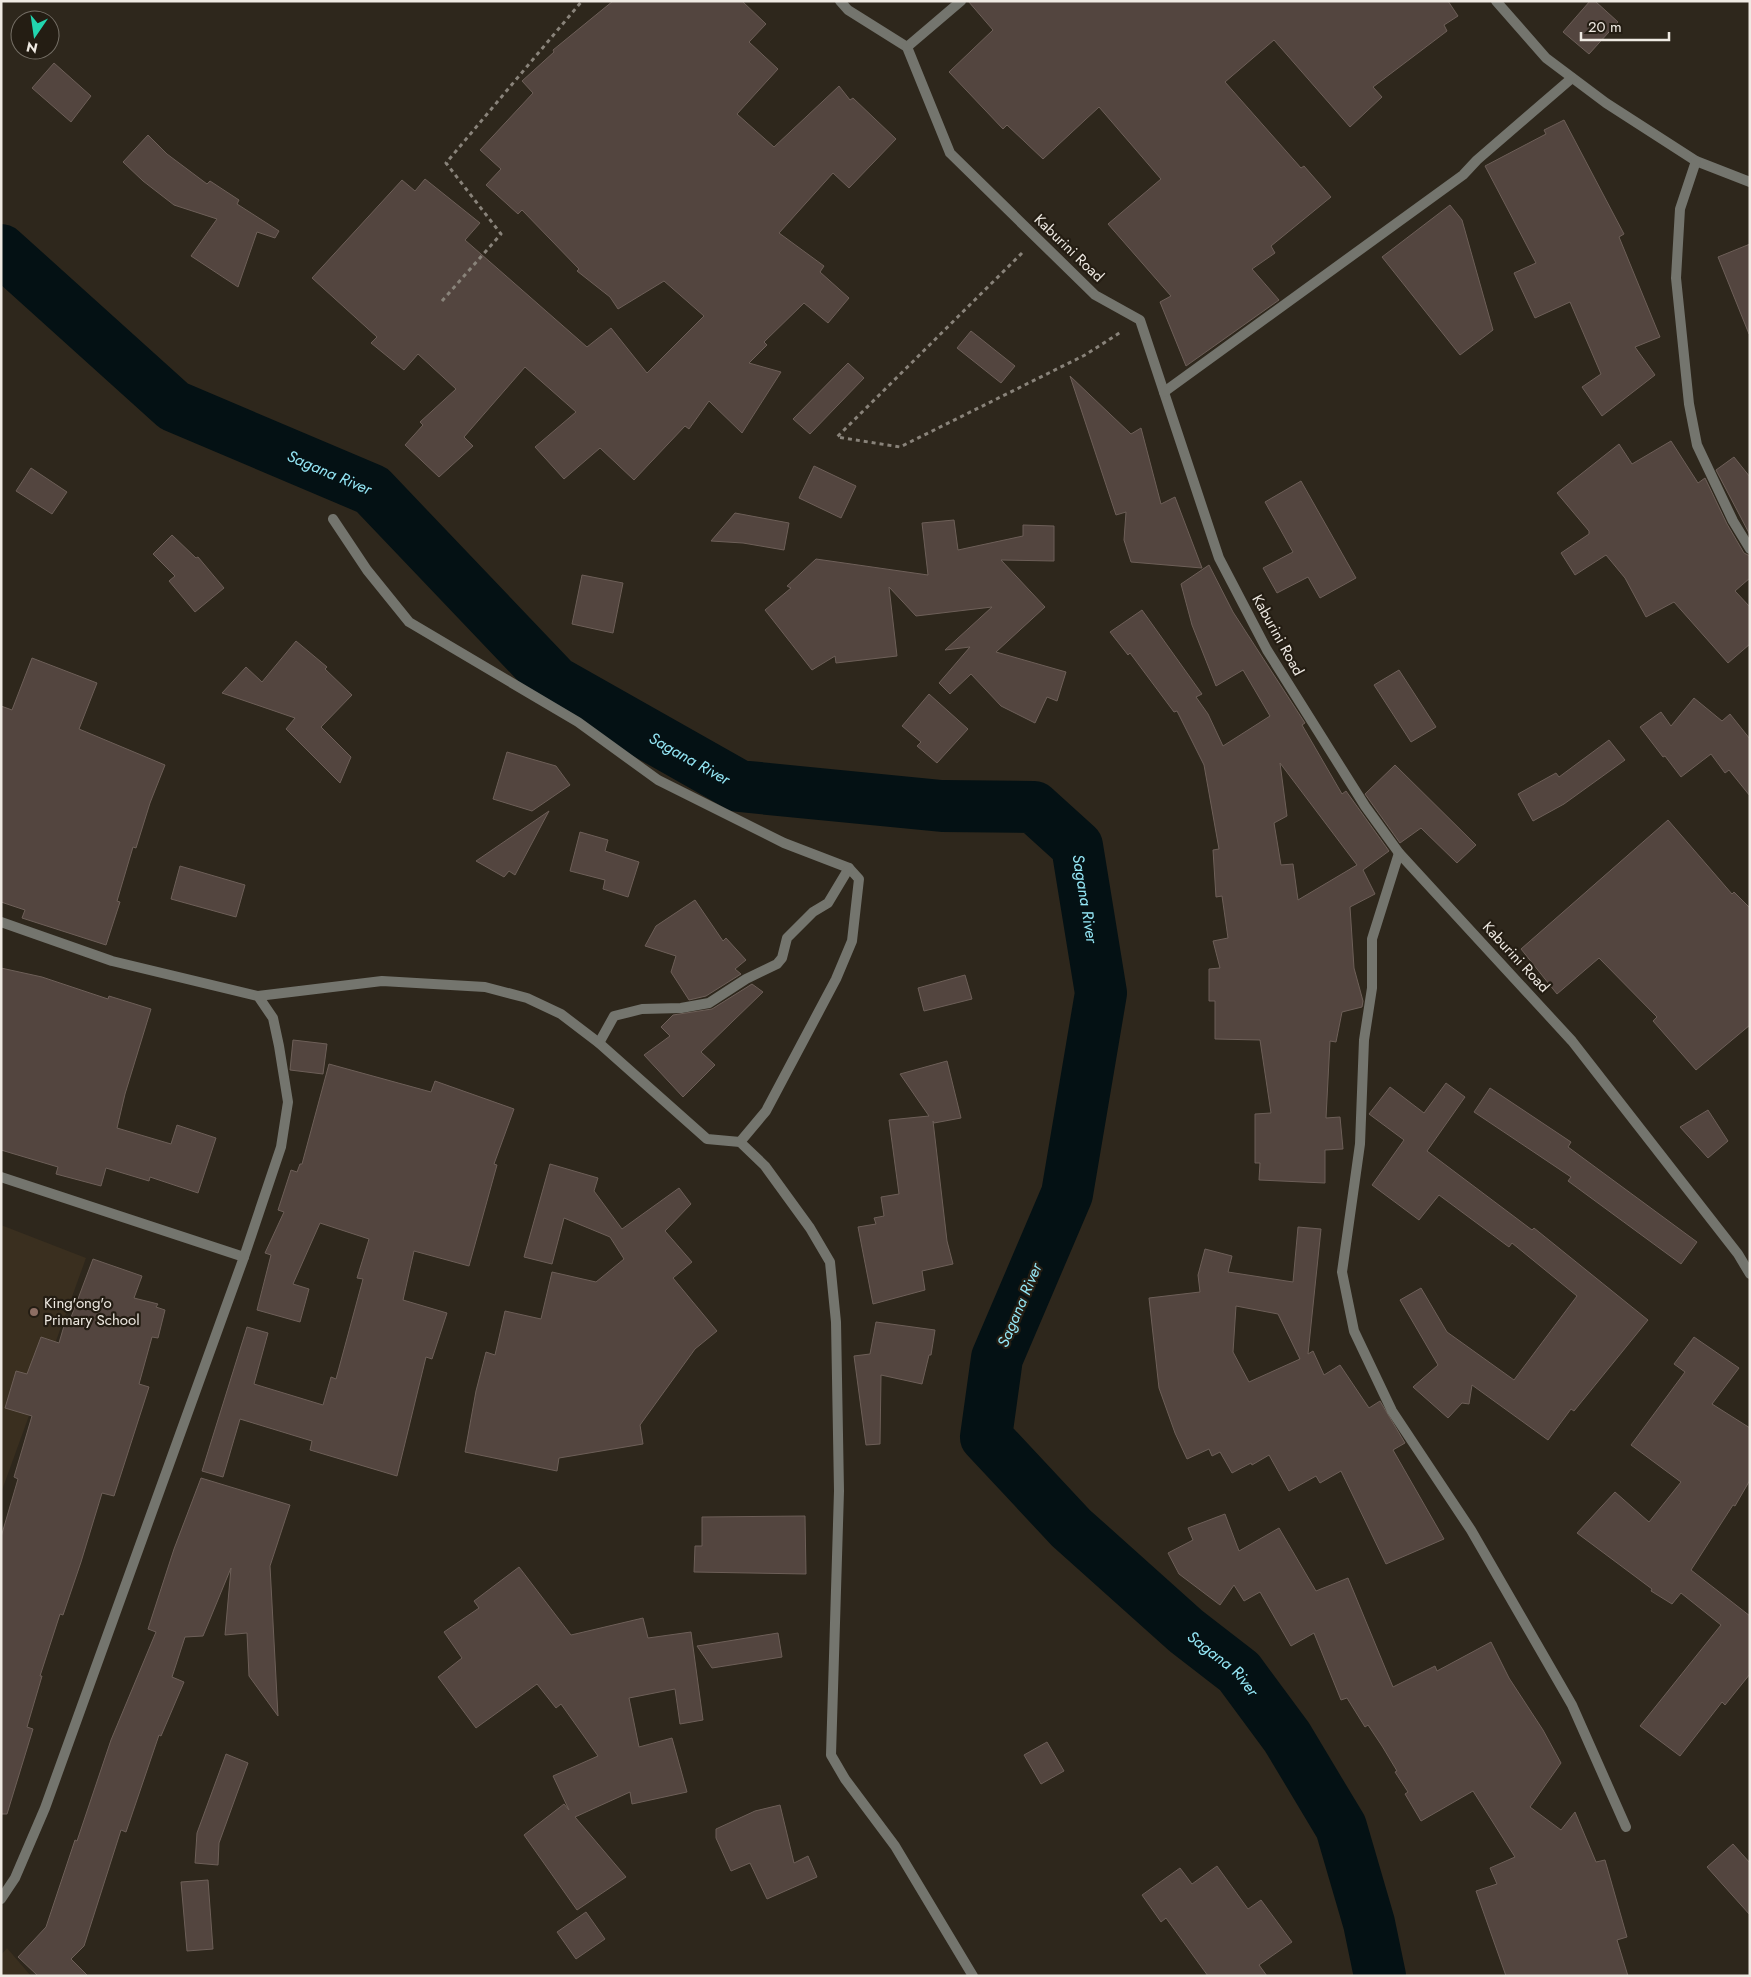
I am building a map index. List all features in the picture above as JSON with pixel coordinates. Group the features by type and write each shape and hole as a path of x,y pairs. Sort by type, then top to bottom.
{"street":[{"path":"840,1 848,10 907,47 961,1"},
{"path":"1496,1 1546,58 1606,103 1696,161 1750,182"},
{"name":"Kaburini Road","path":"907,47 950,153 1095,295 1140,320 1219,558 1267,650 1365,806 1399,853 1572,1041 1738,1254 1750,1274"},
{"path":"1164,392 1464,175 1477,160 1572,78"},
{"path":"1696,161 1680,209 1676,278 1689,404 1697,445 1733,521 1750,549"},
{"path":"333,519 367,570 409,622 578,722 658,780 784,843 849,868 859,879 852,941 824,1005 766,1111 740,1142"},
{"path":"1399,853 1372,939 1372,988 1364,1040 1360,1144 1342,1272 1354,1331 1392,1411 1471,1530 1572,1705 1626,1827"},
{"path":"599,1043 614,1016 623,1012 642,1009 680,1008 709,1003 746,979 777,964 782,958 787,938 813,912 828,904 849,868"},
{"path":"1,922 112,961 258,996 382,981 485,987 528,998 561,1014 599,1043 707,1139 740,1142 765,1166 810,1228 830,1262 836,1322 839,1491 831,1755 845,1779 894,1846 973,1976"},
{"path":"1,1899 15,1878 45,1808 244,1257 281,1147 288,1102 273,1018 258,996"},
{"path":"1,1177 244,1257"}],"path":[{"path":"442,301 501,234 446,163 582,1"},
{"path":"1037,238 837,437 900,447 1085,355 1140,320"}],"shaded area":[{"name":"King'ong'o Primary School","path":"1,1225 86,1258 1,1493"},
{"path":"7,1948 31,1976 1,1976 1,1955"}],"building":[{"path":"613,1 742,1 766,24 749,42 778,69 737,114 774,147 839,86 850,100 853,98 896,139 849,188 833,173 779,233 824,266 820,272 849,298 828,323 804,303 764,342 767,345 749,363 781,372 742,433 709,401 689,429 685,426 634,480 600,448 564,479 535,447 576,412 525,367 464,437 473,446 439,477 405,445 423,425 420,422 456,389 418,354 404,370 371,343 377,337 312,278 402,180 415,191 425,179 480,223 465,240 587,347 611,328 647,373 704,316 664,281 618,309 610,297 577,271 579,269 522,210 518,214 486,185 501,169 480,150 533,93 522,81 554,52 553,50"},
{"path":"968,1 1448,1 1458,16 1444,25 1447,31 1373,87 1382,97 1350,127 1274,40 1225,82 1301,168 1304,166 1331,197 1271,246 1275,253 1252,269 1279,300 1186,366 1160,302 1171,296 1108,224 1161,179 1099,107 1043,159 1007,125 1003,129 949,72 993,30"},
{"path":"1590,1 1595,1 1618,22 1589,54 1563,32"},
{"path":"54,63 91,96 71,122 32,88"},
{"path":"1564,120 1624,234 1619,237 1660,337 1635,347 1655,375 1602,416 1582,387 1601,374 1570,302 1535,318 1514,273 1536,263 1485,166 1546,134 1544,130"},
{"path":"148,135 167,154 207,184 210,181 239,200 237,204 279,231 275,238 257,232 238,287 191,256 217,219 174,205 143,181 123,162"},
{"path":"1450,205 1462,220 1493,330 1460,355 1382,257"},
{"path":"1750,244 1750,334 1749,334 1718,257"},
{"path":"971,331 1015,366 1001,383 957,348"},
{"path":"848,363 864,378 810,434 793,419"},
{"path":"1070,376 1131,434 1141,428 1161,504 1175,497 1202,568 1131,562 1124,540 1126,512 1116,515"},
{"path":"1671,441 1698,483 1705,478 1727,524 1744,553 1750,556 1750,578 1735,591 1750,607 1750,644 1728,663 1674,602 1646,617 1625,578 1606,555 1575,575 1561,553 1589,534 1589,531 1557,493 1619,444 1632,464"},
{"path":"1734,457 1750,477 1750,535 1716,470"},
{"path":"814,466 856,486 841,518 799,498"},
{"path":"31,468 67,492 52,514 16,491"},
{"path":"1301,481 1356,578 1320,598 1308,577 1277,593 1263,568 1293,552 1265,502"},
{"path":"735,513 789,523 784,550 743,543 711,541"},
{"path":"954,520 958,550 1023,536 1023,525 1054,526 1054,561 1001,560 1045,607 996,652 1066,672 1057,701 1047,697 1035,723 1001,706 971,674 950,694 939,683 970,647 945,650 992,607 916,616 889,587 897,656 836,663 835,656 812,670 765,610 791,588 787,586 816,559 928,575 922,523"},
{"path":"172,535 196,558 198,557 224,588 195,612 169,581 175,576 153,554"},
{"path":"1209,565 1233,612 1305,723 1302,725 1342,794 1346,791 1389,851 1363,870 1375,894 1350,907 1354,968 1363,1001 1362,1007 1342,1012 1336,1042 1330,1041 1326,1118 1340,1117 1343,1149 1325,1150 1325,1183 1259,1180 1260,1163 1255,1163 1255,1114 1271,1113 1260,1040 1215,1039 1215,1001 1209,1001 1209,969 1220,968 1213,941 1228,938 1222,896 1216,897 1213,850 1219,849 1204,765 1177,711 1174,712 1130,653 1128,655 1110,632 1142,610 1202,694 1196,697 1208,714 1223,746 1270,716 1243,670 1216,686 1192,625 1181,584","holes":["1280,763 1357,865 1298,900 1293,864 1281,865 1274,823 1287,816"]},
{"path":"582,575 623,583 613,633 572,624"},
{"path":"296,641 327,667 325,669 352,695 321,727 351,757 340,783 286,729 295,718 222,693 246,667 262,682"},
{"path":"32,658 97,683 79,729 165,765 150,803 136,848 133,847 117,901 120,902 106,945 22,918 25,910 1,902 1,706 12,710"},
{"path":"1399,670 1436,727 1411,742 1374,685"},
{"path":"929,694 968,729 937,763 917,746 921,742 902,726"},
{"path":"1694,698 1722,721 1730,714 1750,739 1750,796 1729,770 1725,773 1711,754 1681,777 1640,727 1661,712 1671,726"},
{"path":"1609,740 1625,760 1564,804 1533,821 1518,794 1556,773 1559,777"},
{"path":"507,752 556,766 570,785 532,811 493,799"},
{"path":"1395,765 1476,845 1457,863 1421,828 1400,843 1365,794"},
{"path":"549,811 515,875 509,871 504,877 476,861"},
{"path":"1668,820 1732,894 1734,892 1750,908 1750,1025 1696,1070 1653,1021 1657,1017 1599,958 1557,994 1521,949"},
{"path":"580,832 608,840 605,851 639,862 628,897 603,889 605,880 570,871"},
{"path":"180,866 245,885 236,917 171,899"},
{"path":"695,900 723,941 726,938 746,960 735,969 741,974 706,996 689,1000 671,972 676,956 645,946 656,926"},
{"path":"1,968 42,977 108,999 109,996 151,1009 125,1094 117,1128 171,1144 177,1125 216,1138 198,1193 150,1177 149,1181 106,1168 101,1186 56,1174 58,1167 1,1150"},
{"path":"965,975 972,999 924,1011 918,988"},
{"path":"752,984 763,992 701,1052 715,1065 683,1097 644,1055 670,1036 661,1027 673,1015 712,1009"},
{"path":"293,1040 327,1044 323,1074 290,1070"},
{"path":"947,1061 961,1118 934,1123 933,1121 947,1241 953,1264 922,1271 925,1290 873,1304 858,1227 876,1224 874,1218 884,1216 881,1197 899,1194 889,1120 929,1116 900,1074"},
{"path":"329,1064 431,1092 435,1081 514,1109 494,1164 497,1165 469,1266 414,1251 403,1300 447,1313 432,1359 426,1357 397,1476 310,1450 312,1441 240,1419 223,1477 202,1471 247,1327 268,1333 254,1384 323,1405 331,1377 336,1379 363,1279 357,1278 369,1239 320,1223 293,1284 309,1289 300,1322 257,1310 271,1255 265,1253 284,1212 278,1210 291,1170 297,1172 300,1164 302,1164"},
{"path":"1446,1083 1465,1097 1427,1151 1532,1230 1534,1228 1648,1320 1574,1411 1571,1409 1548,1440 1472,1385 1469,1404 1462,1403 1448,1418 1413,1387 1438,1365 1400,1300 1421,1288 1447,1332 1514,1380 1577,1296 1512,1243 1509,1247 1439,1195 1419,1220 1372,1185 1404,1140 1369,1114 1390,1087 1424,1113"},
{"path":"1490,1088 1571,1142 1568,1147 1697,1242 1681,1264 1568,1181 1571,1177 1474,1112"},
{"path":"1708,1110 1728,1141 1708,1158 1680,1127"},
{"path":"550,1164 598,1178 594,1191 622,1229 679,1188 691,1204 665,1231 692,1262 673,1278 717,1331 695,1349 640,1425 643,1444 559,1458 557,1471 465,1452 476,1391 486,1352 495,1355 505,1311 541,1319 552,1272 596,1282 624,1259 610,1237 564,1218 552,1264 524,1257"},
{"path":"1298,1227 1321,1229 1308,1354 1313,1351 1324,1375 1340,1365 1369,1408 1380,1401 1405,1443 1393,1450 1444,1539 1386,1564 1341,1471 1320,1483 1316,1476 1289,1491 1269,1455 1252,1465 1251,1463 1232,1473 1220,1452 1212,1456 1209,1449 1187,1459 1175,1433 1159,1388 1149,1298 1200,1292 1198,1275 1205,1249 1232,1256 1228,1272 1293,1282","holes":["1236,1306 1278,1314 1300,1359 1249,1382 1233,1352"]},
{"path":"93,1259 142,1276 134,1298 158,1304 156,1307 165,1310 158,1338 152,1337 139,1384 149,1387 114,1496 102,1493 81,1562 63,1615 60,1614 40,1676 42,1676 27,1727 33,1729 7,1814 1,1814 1,1537 18,1479 14,1477 32,1416 5,1408 16,1371 27,1374 41,1337 59,1343 66,1319 70,1320"},
{"path":"876,1322 935,1330 931,1355 929,1355 922,1384 881,1375 880,1444 866,1445 854,1356 870,1354"},
{"path":"1694,1337 1739,1368 1712,1404 1750,1428 1750,1480 1735,1506 1733,1505 1691,1570 1750,1616 1750,1674 1725,1705 1722,1702 1680,1756 1640,1726 1721,1625 1681,1593 1672,1604 1651,1591 1652,1589 1577,1533 1615,1492 1649,1522 1681,1482 1631,1445 1685,1372 1674,1364"},
{"path":"201,1478 290,1505 270,1566 278,1716 249,1676 247,1633 225,1635 231,1568 203,1636 185,1637 172,1677 184,1682 161,1736 159,1735 126,1832 121,1830 84,1946 71,1959 88,1976 38,1976 18,1957 46,1927 111,1740 156,1632 148,1629 174,1549"},
{"path":"1225,1514 1239,1551 1279,1528 1316,1591 1348,1578 1393,1687 1435,1666 1437,1671 1491,1642 1509,1678 1543,1730 1561,1763 1530,1807 1561,1830 1575,1812 1596,1862 1605,1860 1627,1937 1617,1940 1628,1976 1506,1976 1476,1891 1497,1884 1490,1868 1515,1857 1473,1791 1421,1821 1405,1794 1408,1792 1382,1746 1368,1725 1365,1727 1347,1698 1341,1700 1314,1633 1291,1646 1260,1592 1244,1601 1234,1585 1220,1605 1179,1574 1168,1553 1193,1540 1188,1528"},
{"path":"805,1516 806,1574 694,1572 695,1546 702,1546 702,1517"},
{"path":"519,1567 571,1635 643,1618 648,1638 691,1632 703,1720 680,1724 675,1689 629,1698 639,1747 672,1738 687,1792 632,1804 630,1792 575,1817 626,1877 577,1910 524,1835 564,1804 569,1810 553,1776 598,1756 561,1704 556,1708 537,1684 476,1728 438,1677 462,1658 444,1632 479,1608 474,1601"},
{"path":"778,1633 782,1657 712,1668 697,1646"},
{"path":"1047,1742 1064,1771 1041,1784 1024,1755"},
{"path":"226,1754 248,1763 219,1843 218,1865 195,1863 197,1833"},
{"path":"780,1805 794,1863 808,1856 817,1877 767,1899 750,1863 731,1871 716,1838 716,1829 755,1811"},
{"path":"1733,1844 1750,1863 1750,1915 1707,1867"},
{"path":"1217,1866 1248,1909 1261,1900 1292,1942 1259,1965 1267,1976 1208,1976 1166,1918 1161,1922 1142,1895 1180,1868 1192,1884"},
{"path":"208,1880 213,1949 187,1951 181,1882"},
{"path":"586,1912 605,1939 576,1959 557,1932"}],"waterway":[{"name":"Sagana River","path":"1,250 174,406 372,490 555,682 739,786 942,806 1034,807 1077,846 1101,993 1067,1194 997,1358 986,1437 1071,1528 1186,1631 1239,1672 1287,1737 1341,1827 1369,1923 1380,1976"}],"place":[{"name":"King'ong'o Primary School","path":"34,1312"}]}
